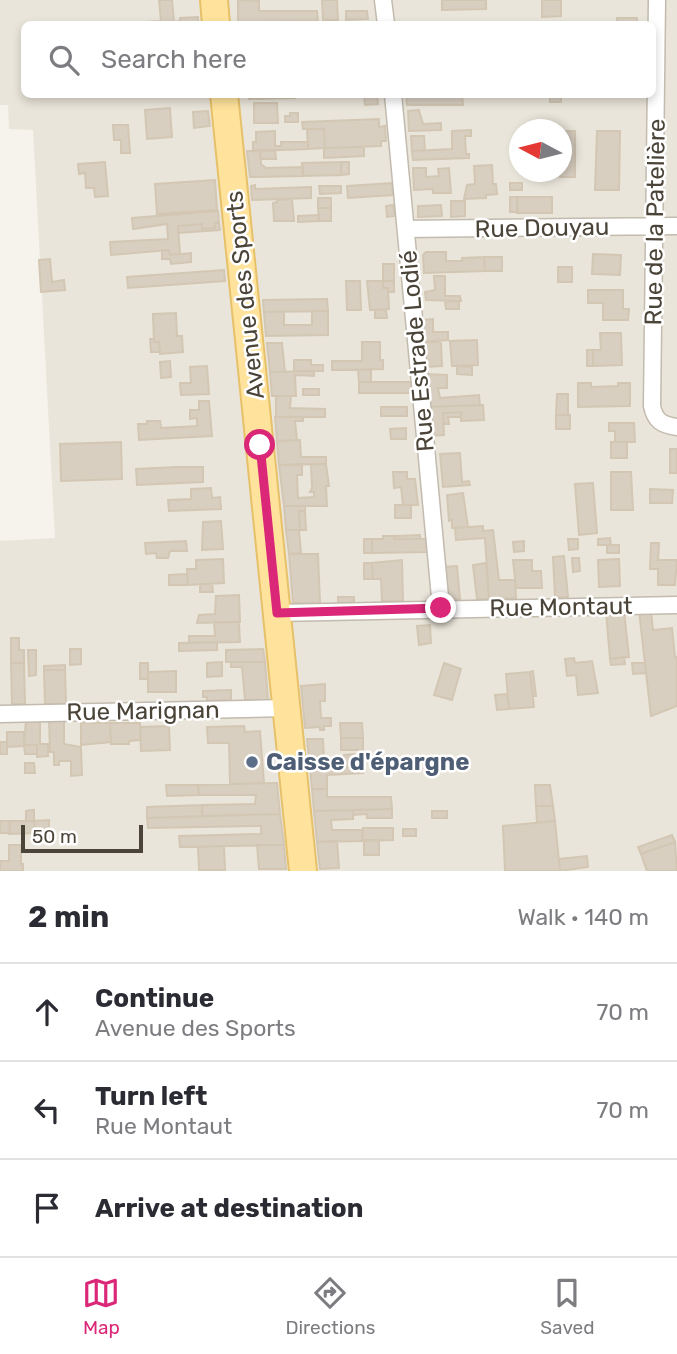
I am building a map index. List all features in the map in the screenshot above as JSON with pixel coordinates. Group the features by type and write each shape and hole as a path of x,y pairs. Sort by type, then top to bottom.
{"main road":[{"path":"214,0 216,21"},
{"name":"Avenue des Sports","path":"224,98 303,871"}],"street":[{"path":"383,0 386,21"},
{"name":"Rue de la Patelière","path":"657,0 652,406 654,416 662,424 677,427"},
{"name":"Rue Estrade Lodié","path":"393,98 441,608"},
{"name":"Rue Douyau","path":"406,229 677,226"},
{"name":"Rue Montaut","path":"277,613 677,605"},
{"name":"Rue Marignan","path":"0,714 286,708"}],"shaded area":[{"path":"0,0 677,0 677,871 0,871 0,541 55,538 33,130 9,129 8,105 0,105"}],"building":[{"path":"159,0 172,0 174,21 161,21"},
{"path":"238,0 259,1 259,11 317,11 318,21 238,21"},
{"path":"322,0 337,0 338,20 323,20"},
{"path":"442,0 486,0 486,9 442,10"},
{"path":"542,0 561,0 561,16 542,17"},
{"path":"346,11 367,11 368,19 346,20"},
{"path":"198,17 198,21 180,21 180,18"},
{"path":"617,18 637,18 637,21 617,21"},
{"path":"364,98 377,98 378,104 365,105"},
{"path":"406,98 462,98 463,105 407,105"},
{"path":"550,98 561,98 561,102 550,102"},
{"path":"254,103 277,103 278,123 254,123"},
{"path":"170,108 172,137 147,139 145,110"},
{"path":"419,110 423,124 441,123 441,130 409,131 408,111"},
{"path":"208,111 210,126 194,128 193,112"},
{"path":"290,113 298,113 298,122 285,122 285,116 290,116"},
{"path":"379,119 379,127 385,126 386,141 381,141 381,146 325,148 324,129 303,129 302,122"},
{"path":"113,125 128,125 130,153 121,153 121,140 114,140"},
{"path":"307,129 324,129 325,148 308,149"},
{"path":"471,130 471,136 465,136 466,154 469,154 469,158 413,160 412,151 452,149 452,131"},
{"path":"275,131 275,146 281,146 281,142 308,142 308,149 253,151 256,132"},
{"path":"572,131 575,131 575,177 572,177"},
{"path":"597,131 620,131 619,190 595,190"},
{"path":"411,136 424,136 425,150 412,151"},
{"path":"364,147 364,156 324,158 324,148"},
{"path":"260,150 261,164 266,168 303,167 303,176 250,177 247,151"},
{"path":"260,150 275,150 276,159 261,159"},
{"path":"105,162 108,196 95,197 94,188 86,188 85,173 79,174 78,164"},
{"path":"341,162 341,175 303,176 302,163"},
{"path":"341,162 349,162 349,174 341,175"},
{"path":"492,165 493,184 496,184 497,194 486,195 486,198 464,199 467,185 475,184 474,166"},
{"path":"413,168 426,168 426,177 439,176 438,169 449,168 451,193 433,193 433,189 414,190"},
{"path":"215,180 217,210 157,214 155,184"},
{"path":"392,183 393,195 348,198 347,186"},
{"path":"510,183 522,183 522,190 510,190"},
{"path":"255,185 255,189 311,187 311,198 252,200 251,186"},
{"path":"319,186 341,186 341,193 320,194"},
{"path":"510,197 517,197 518,212 510,212"},
{"path":"517,197 552,197 552,213 517,213"},
{"path":"318,198 331,198 331,208 318,208"},
{"path":"292,199 294,221 274,221 273,203 277,200"},
{"path":"451,201 465,201 465,216 451,217"},
{"path":"393,205 395,216 387,217 386,206"},
{"path":"441,205 442,216 418,217 418,206"},
{"path":"318,208 331,208 331,221 319,221"},
{"path":"218,211 219,223 215,223 215,228 202,229 202,224 178,226 180,254 170,255 169,250 111,255 110,242 168,239 167,224 133,229 132,218"},
{"path":"319,215 319,221 298,222 298,216"},
{"path":"215,223 219,223 220,230 178,233 178,226 202,224 202,229 215,228"},
{"path":"162,250 169,250 170,255 191,253 191,262 171,264 170,259 162,259"},
{"path":"426,252 446,252 446,261 484,257 485,271 424,273 423,255"},
{"path":"593,254 621,255 620,275 592,274"},
{"path":"484,257 502,257 502,271 485,271"},
{"path":"50,259 52,282 64,280 65,290 41,292 39,260"},
{"path":"383,264 394,264 394,281 383,281"},
{"path":"558,267 572,267 572,282 558,282"},
{"path":"224,270 225,281 128,288 127,277"},
{"path":"434,276 445,276 445,296 460,296 461,301 426,300 425,292 435,290"},
{"path":"346,281 360,281 361,310 347,310"},
{"path":"367,281 383,281 383,288 388,288 389,309 370,310"},
{"path":"383,281 394,281 394,292 383,288"},
{"path":"588,290 623,290 623,309 629,309 628,320 603,320 603,303 588,303"},
{"path":"327,299 328,311 264,312 263,300"},
{"path":"459,301 459,309 446,309 445,302"},
{"path":"375,310 386,310 387,318 375,318"},
{"path":"312,311 328,311 328,335 266,336 264,312 284,312 284,325 312,325"},
{"path":"176,313 177,336 182,336 183,352 160,354 159,342 154,342 153,314"},
{"path":"433,319 433,332 448,332 448,340 422,342 420,320"},
{"path":"600,333 621,333 622,365 593,366 593,350 601,350"},
{"path":"154,338 154,342 159,342 160,352 151,352 150,339"},
{"path":"477,340 478,365 452,366 450,341"},
{"path":"362,342 380,342 383,369 332,370 332,361 362,361"},
{"path":"422,342 441,342 442,366 425,367"},
{"path":"267,343 282,343 285,372 270,372"},
{"path":"587,350 593,350 593,366 587,366"},
{"path":"294,360 311,360 311,365 323,365 323,371 294,371"},
{"path":"170,361 171,377 161,378 160,362"},
{"path":"207,366 209,394 181,395 180,383 191,383 190,367"},
{"path":"457,366 472,367 472,375 457,374"},
{"path":"371,369 371,382 359,382 358,370"},
{"path":"314,371 314,376 295,375 296,396 272,396 270,372"},
{"path":"425,374 447,375 447,388 438,388 440,398 479,395 480,405 428,407"},
{"path":"359,382 411,382 412,393 359,393"},
{"path":"578,383 591,383 591,387 630,383 630,406 578,407"},
{"path":"303,389 319,389 319,395 303,395"},
{"path":"557,394 568,394 568,415 556,415"},
{"path":"276,396 291,396 290,408 325,409 325,417 276,417"},
{"path":"199,401 209,401 212,436 139,440 138,424 147,424 147,421 160,421 161,428 197,426 197,418 190,419 190,410 199,410"},
{"path":"483,405 484,420 461,421 461,412 443,413 444,435 431,436 428,407"},
{"path":"381,407 407,407 407,416 381,416"},
{"path":"461,412 461,417 448,417 449,424 444,424 443,413"},
{"path":"556,415 570,415 570,429 556,429"},
{"path":"275,417 303,417 303,421 295,421 297,440 277,441"},
{"path":"609,423 634,423 635,442 615,442 615,431 609,431"},
{"path":"406,428 406,439 391,439 390,429"},
{"path":"300,440 301,457 326,457 326,464 279,465 277,441"},
{"path":"121,442 122,479 61,481 60,444"},
{"path":"611,442 627,442 627,458 611,458"},
{"path":"670,449 677,449 677,473 670,473"},
{"path":"460,453 462,482 469,481 470,485 443,487 440,454"},
{"path":"302,464 302,475 297,475 298,498 314,497 314,492 310,492 311,464 326,464 329,486 326,486 327,506 284,506 279,465"},
{"path":"203,467 203,482 137,485 136,469"},
{"path":"393,472 407,472 407,479 415,479 418,505 403,505 401,487 394,488"},
{"path":"611,472 631,472 633,510 611,510"},
{"path":"593,483 597,533 579,535 575,484"},
{"path":"211,488 212,498 220,497 221,509 169,511 168,500 191,499 191,489"},
{"path":"650,489 673,490 672,503 650,503"},
{"path":"463,493 468,527 452,528 447,495"},
{"path":"395,505 411,505 411,518 395,518"},
{"path":"284,506 305,506 305,511 299,511 300,530 286,530"},
{"path":"299,511 305,511 306,530 300,530"},
{"path":"221,521 223,549 202,550 203,522"},
{"path":"483,526 483,531 493,530 499,580 515,580 516,598 489,599 485,538 456,540 455,528"},
{"path":"286,530 299,530 301,553 289,554"},
{"path":"420,535 420,539 394,539 395,536"},
{"path":"383,536 395,536 394,539 426,539 427,552 372,553 372,539 383,539"},
{"path":"610,538 611,545 598,545 598,539"},
{"path":"364,539 372,539 372,553 364,553"},
{"path":"568,539 578,539 578,549 569,550"},
{"path":"186,541 187,551 170,551 168,558 157,558 156,553 146,554 145,543"},
{"path":"524,541 524,551 514,552 513,542"},
{"path":"651,543 659,543 658,560 677,560 675,585 658,585 658,569 650,569"},
{"path":"607,545 619,545 619,553 607,553"},
{"path":"289,554 318,554 320,603 293,603"},
{"path":"564,556 568,597 555,597 553,557"},
{"path":"572,558 579,558 580,571 573,572"},
{"path":"223,559 224,583 188,585 187,569 196,569 196,560"},
{"path":"619,559 620,586 599,587 598,560"},
{"path":"402,560 403,601 382,601 381,579 373,579 372,563"},
{"path":"513,560 532,560 532,571 541,571 542,588 516,588"},
{"path":"364,563 372,563 373,579 364,579"},
{"path":"486,563 489,599 477,599 473,565"},
{"path":"457,566 460,599 446,600 443,567"},
{"path":"187,574 188,585 169,585 169,575"},
{"path":"200,584 212,584 213,592 200,592"},
{"path":"239,595 240,622 197,623 199,615 215,614 216,596"},
{"path":"338,597 354,597 354,602 338,603"},
{"path":"624,611 629,657 610,659 606,612"},
{"path":"639,611 651,611 653,630 672,628 677,657 677,706 651,716"},
{"path":"214,622 239,622 240,642 189,643 189,636 215,636"},
{"path":"430,625 431,643 419,645 417,626"},
{"path":"11,638 19,638 19,650 24,650 24,663 11,663"},
{"path":"217,642 217,650 179,651 179,643"},
{"path":"70,649 81,649 81,664 70,665"},
{"path":"263,649 265,662 226,662 226,650"},
{"path":"28,650 36,650 36,675 29,676"},
{"path":"624,657 625,664 611,665 610,659"},
{"path":"574,658 575,663 592,661 598,693 578,695 576,675 567,676 565,659"},
{"path":"222,662 222,676 207,677 207,663"},
{"path":"231,662 265,662 268,700 245,700 242,667 231,667"},
{"path":"11,663 24,663 25,704 12,704"},
{"path":"140,663 148,663 148,679 140,679"},
{"path":"444,663 461,669 452,700 434,695"},
{"path":"632,663 645,663 646,673 633,674"},
{"path":"65,665 65,670 44,670 44,666"},
{"path":"44,670 65,670 66,704 45,704"},
{"path":"176,671 176,692 148,692 148,672"},
{"path":"533,671 536,696 533,696 530,672"},
{"path":"530,672 534,707 509,709 506,674"},
{"path":"325,684 325,701 320,701 321,718 331,718 331,726 324,726 324,730 320,730 320,727 305,728 301,686"},
{"path":"231,690 231,700 207,701 207,697 203,697 203,691"},
{"path":"507,694 509,709 497,710 495,695"},
{"path":"40,719 40,744 48,744 48,756 37,757 37,745 24,745 26,720"},
{"path":"49,719 64,719 64,744 81,747 82,775 71,776 71,761 59,761 59,765 54,765 54,752 50,752"},
{"path":"81,723 110,723 111,742 81,745"},
{"path":"110,723 140,723 141,740 129,741 129,744 111,744"},
{"path":"340,723 362,723 363,738 341,738"},
{"path":"169,726 170,750 141,751 140,727"},
{"path":"244,726 245,732 260,731 264,783 230,784 229,743 208,743 207,727"},
{"path":"7,732 24,732 24,746 7,747"},
{"path":"341,738 363,738 363,750 341,750"},
{"path":"307,739 323,739 324,759 344,758 344,755 354,754 354,767 310,768"},
{"path":"0,742 7,742 7,754 0,754"},
{"path":"24,745 37,745 37,754 25,754"},
{"path":"25,763 34,763 35,773 25,773"},
{"path":"362,767 363,773 327,775 327,789 312,789 310,768"},
{"path":"277,783 280,814 202,816 202,805 255,804 256,795 199,795 198,785"},
{"path":"166,785 198,785 199,795 167,796"},
{"path":"535,785 550,785 553,806 536,806"},
{"path":"312,789 327,789 327,797 391,797 392,809 314,811"},
{"path":"202,805 202,816 147,818 147,807"},
{"path":"536,806 553,806 555,821 537,823"},
{"path":"392,809 392,818 353,815 353,810"},
{"path":"34,810 34,821 26,821 26,811"},
{"path":"353,810 353,819 331,820 332,830 363,830 362,841 317,842 314,811"},
{"path":"432,811 447,811 447,818 432,818"},
{"path":"280,814 284,845 180,847 179,836 261,834 261,826 148,828 147,818"},
{"path":"49,820 49,829 35,829 34,821"},
{"path":"0,821 10,821 10,833 0,833"},
{"path":"10,821 34,821 35,833 9,834"},
{"path":"555,821 560,871 505,871 503,826"},
{"path":"363,828 393,828 393,840 362,841"},
{"path":"403,829 416,829 416,836 403,836"},
{"path":"672,835 675,842 641,854 638,847"},
{"path":"364,840 379,840 379,855 364,855"},
{"path":"337,841 339,868 320,869 317,842"},
{"path":"675,842 677,871 647,871 641,854"},
{"path":"9,845 21,845 23,871 0,871 0,861 9,861"},
{"path":"257,845 284,845 286,869 259,869"},
{"path":"224,846 225,870 199,870 198,847"},
{"path":"587,856 588,867 560,871 559,859"}],"place":[{"name":"Caisse d'épargne","path":"252,762"}],"route":[{"path":"260,445 277,613 441,608"}]}
